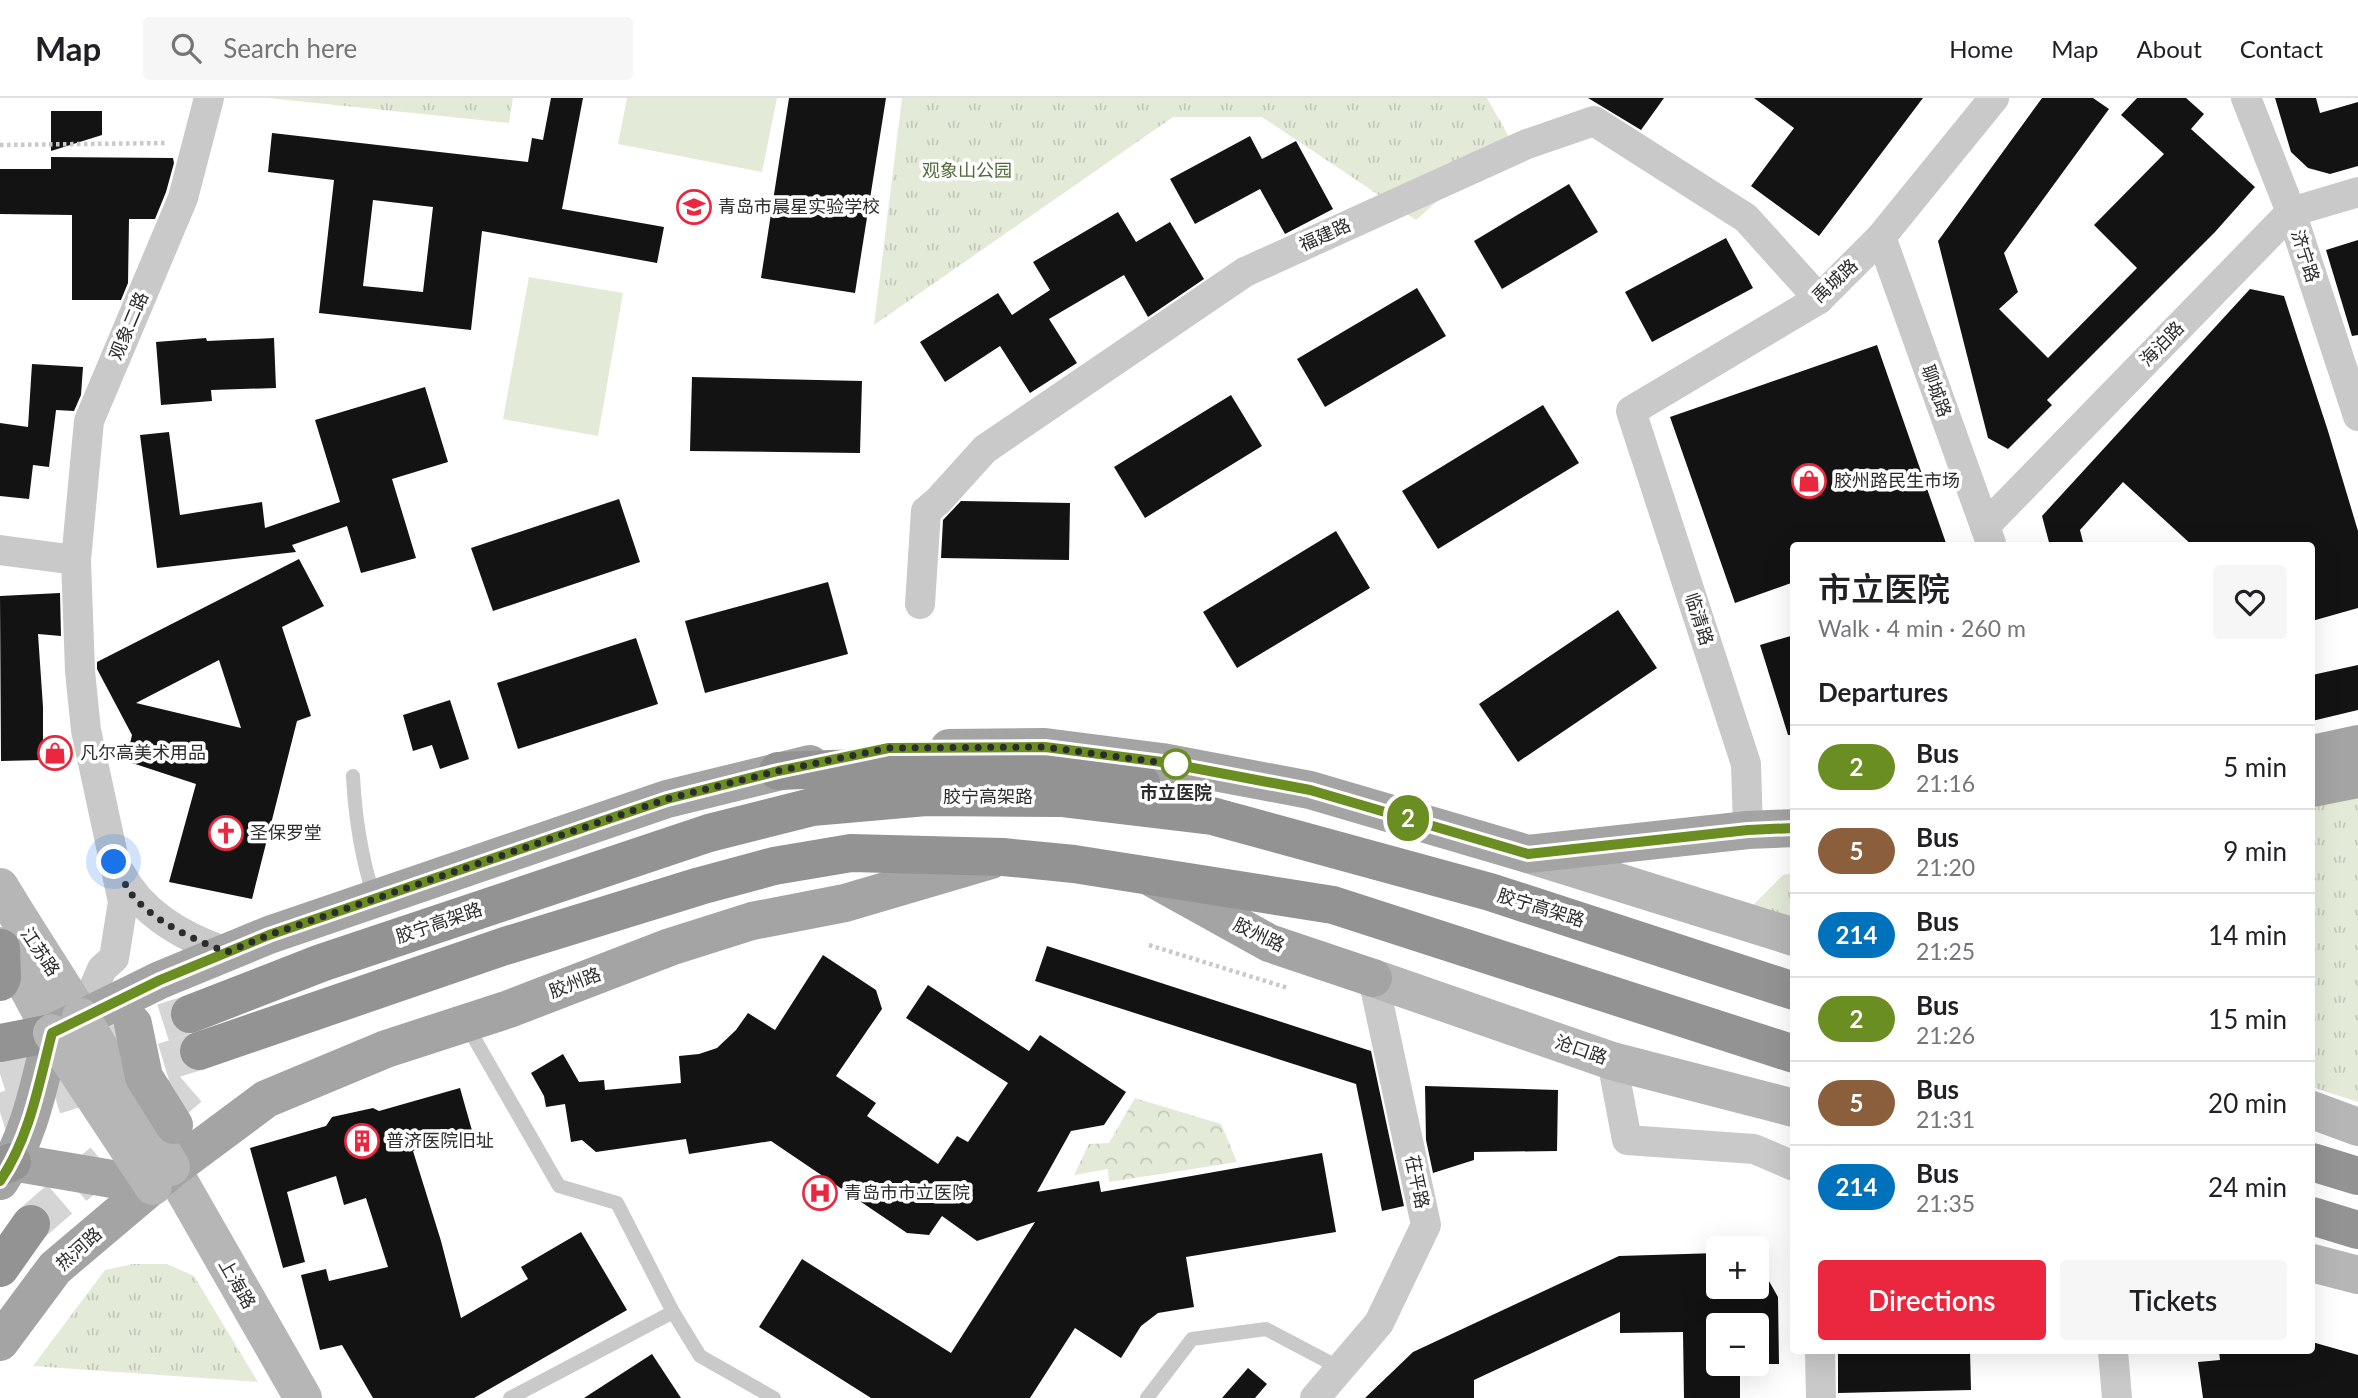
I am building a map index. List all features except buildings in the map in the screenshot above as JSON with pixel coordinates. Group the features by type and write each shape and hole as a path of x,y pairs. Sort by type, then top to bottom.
{"highway":[{"path":"778,771 964,764 1081,773 1218,797 1295,817 1490,892"},
{"name":"胶宁高架路","path":"190,1014 321,963 709,833 812,807 926,797 1061,798 1212,816 1490,892 1790,990"},
{"path":"200,1064 307,1014 505,946 774,866 851,853 1003,857 1074,864 1333,905 1790,1053"},
{"path":"0,1043 67,1025"},
{"path":"2315,1163 2358,1176"},
{"path":"2315,1217 2358,1230"},
{"path":"0,1268 31,1224"}],"main road":[{"path":"2315,753 2358,744"},
{"path":"162,1178 4,1170 28,1124 67,1025 160,980 269,935 667,799 778,771 889,748 1045,747 1162,762 1310,790 1528,854 1790,936"},
{"path":"2315,787 2358,779"},
{"path":"1528,854 1748,830 1790,828"},
{"name":"胶州路","path":"162,1178 266,1099 386,1049 466,1023 693,939 752,921 845,902 1003,857"},
{"name":"胶州路","path":"1152,878 1269,943 1373,978"},
{"name":"江苏路","path":"0,887 33,944 67,1025"},
{"name":"江苏路","path":"0,959 67,1025"},
{"name":"沧口路","path":"1373,978 1612,1061 1790,1107"},
{"path":"160,980 139,1001 133,1024 144,1077 174,1125 193,1133 215,1136"},
{"name":"上海路","path":"67,1025 162,1178 264,1375 295,1397"},
{"path":"2315,1112 2358,1127"},
{"name":"热河路","path":"0,1342 55,1268 162,1178"},
{"path":"2315,1264 2358,1275"}],"street":[{"name":"观象二路","path":"67,1025 102,970 114,958 123,902 86,730 80,671 76,560 89,421 183,198 209,98"},
{"name":"禹城路","path":"1631,411 1819,299 1881,237 1994,98"},
{"name":"济宁路","path":"2246,98 2291,212 2358,416"},
{"name":"福建路","path":"920,604 926,511 939,501 985,449 1245,272 1527,144 1594,121 1746,218 1819,299"},
{"name":"海泊路","path":"1989,536 2291,212 2358,192"},
{"name":"聊城路","path":"1881,237 1989,536"},
{"name":"临清路","path":"1631,411 1746,764 1748,830"},
{"path":"0,550 76,560"},
{"path":"114,862 131,893 160,919 198,942 227,952"},
{"name":"茌平路","path":"1315,1398 1379,1323 1426,1225 1373,978"},
{"path":"1612,1061 1627,1140 1754,1149 1790,1164"},
{"path":"1819,1354 1821,1398"},
{"path":"2113,1354 2117,1398"}],"lane":[{"path":"353,776 355,821 362,858 375,899"},
{"path":"466,1023 559,1186 617,1203 673,1312 700,1356 774,1398"},
{"path":"510,1398 673,1312"},
{"path":"1147,1398 1192,1339 1266,1329 1340,1368"}],"path":[{"path":"0,145 196,142"},
{"path":"1149,945 1299,992"}],"green space":[{"path":"268,98 513,98 509,123"},
{"path":"627,98 777,98 762,172 618,144"},
{"name":"观象山公园","path":"902,98 1487,98 1509,137 1416,220 1262,117 1173,117 874,325"},
{"path":"529,277 623,293 598,436 503,419"},
{"path":"2358,764 2358,1102 2315,1088 2315,771"},
{"path":"1790,874 1790,920 1751,907 1783,875"},
{"path":"1135,1098 1221,1124 1237,1162 1109,1182 1108,1169 1074,1175 1089,1144 1109,1143"},
{"path":"133,1264 167,1264 194,1276 258,1382 33,1366 105,1270"}],"tunnel":[{"path":"0,1074 190,1014"},
{"path":"0,1112 199,1051"},
{"path":"31,1224 202,1076"}],"bus line":[{"name":"2","path":"0,1181 12,1162 28,1124 52,1033 81,1017 160,980 269,935 667,799 778,771 889,748 1045,747 1162,762 1310,790 1528,854 1748,830 1790,828"}],"place":[{"name":"青岛市晨星实验学校","path":"694,207"},
{"name":"胶州路民生市场","path":"1809,481"},
{"name":"凡尔高美术用品","path":"55,753"},
{"name":"市立医院","path":"1176,764"},
{"name":"圣保罗堂","path":"226,833"},
{"name":"普济医院旧址","path":"362,1141"},
{"name":"青岛市市立医院","path":"820,1193"}],"route":[{"path":"114,862 131,893 160,919 198,942 227,952 269,935 667,799 778,771 889,748 1045,747 1187,766 1176,764"}]}
